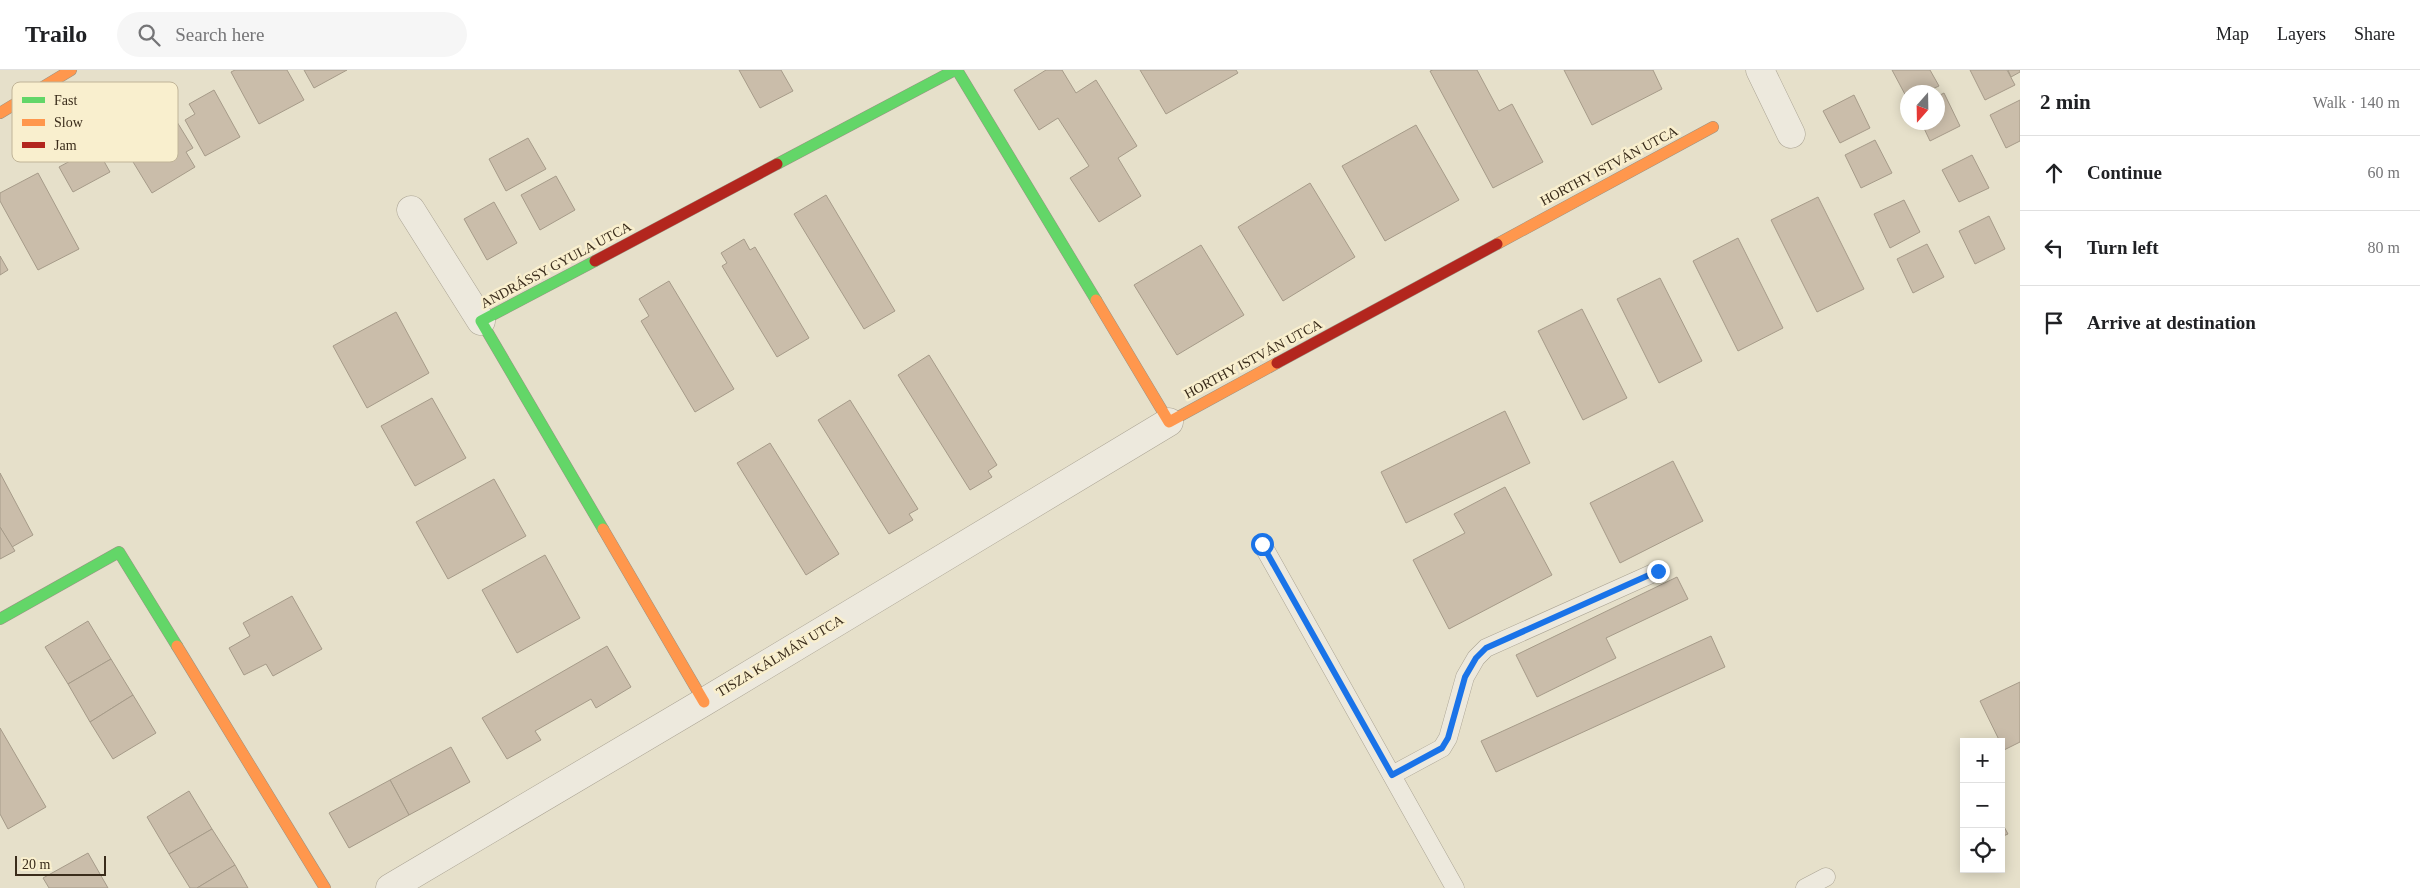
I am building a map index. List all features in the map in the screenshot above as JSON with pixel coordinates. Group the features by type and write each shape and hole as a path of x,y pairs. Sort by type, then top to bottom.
{"street":[{"path":"51,82 71,70"},
{"path":"956,70 1169,422"},
{"name":"ANDRÁSSY GYULA UTCA","path":"704,702 481,322 956,70"},
{"path":"1760,70 1791,134"},
{"path":"0,113 12,106"},
{"name":"HORTHY ISTVÁN UTCA","path":"1169,422 1713,127"},
{"path":"411,210 481,322"},
{"name":"TISZA KÁLMÁN UTCA","path":"390,888 704,702 1169,422"},
{"path":"0,619 119,552 325,888"}],"lane":[{"path":"1262,544 1455,888"},
{"path":"1392,775 1442,748 1448,738 1465,677 1476,658 1486,648 1658,571"},
{"path":"1805,888 1826,877"}],"building":[{"path":"235,70 287,70 304,100 259,124 231,72"},
{"path":"304,70 347,70 314,88"},
{"path":"739,70 781,70 793,91 760,108"},
{"path":"1046,70 1062,70 1076,93 1096,80 1137,146 1118,158 1141,196 1099,222 1070,178 1089,166 1058,118 1039,130 1014,90"},
{"path":"1140,70 1236,70 1238,73 1166,114"},
{"path":"1477,70 1499,111 1512,104 1543,162 1493,188 1430,71"},
{"path":"1564,70 1653,70 1662,89 1592,125"},
{"path":"1892,70 1930,70 1938,85 1900,85"},
{"path":"1970,70 2007,70 2015,85 1985,100"},
{"path":"2008,70 2020,70 2020,72 2011,77"},
{"path":"214,90 240,137 205,156 185,120 195,114 189,104"},
{"path":"1854,95 1870,128 1840,143 1823,111"},
{"path":"1945,95 1960,126 1930,141 1925,130 1945,130"},
{"path":"2020,100 2020,141 2006,148 1990,115"},
{"path":"178,124 193,148 186,152 195,167 152,193 133,162 178,162"},
{"path":"1416,125 1459,200 1385,241 1342,166"},
{"path":"528,138 546,169 506,191 489,159"},
{"path":"1875,140 1892,173 1861,188 1845,155"},
{"path":"1972,155 1989,188 1959,202 1942,170"},
{"path":"68,162 104,162 110,172 73,192 59,167"},
{"path":"38,173 79,249 38,270 0,201 0,193"},
{"path":"556,176 575,210 540,230 521,195"},
{"path":"1310,183 1355,257 1283,301 1238,227"},
{"path":"826,195 895,311 864,329 794,214"},
{"path":"1818,197 1864,289 1817,312 1771,220"},
{"path":"1904,200 1920,232 1890,248 1874,214"},
{"path":"494,202 517,243 487,260 464,219"},
{"path":"1989,216 2005,249 1975,264 1959,231"},
{"path":"1738,238 1783,328 1738,351 1693,261"},
{"path":"744,239 750,250 755,247 809,338 777,357 722,266 727,263 721,253"},
{"path":"1927,244 1944,277 1913,293 1897,259"},
{"path":"1201,245 1244,315 1177,355 1134,285"},
{"path":"0,256 8,270 0,275"},
{"path":"1660,278 1702,361 1659,383 1617,299"},
{"path":"669,281 734,389 695,412 641,321 649,316 639,299"},
{"path":"1582,309 1627,398 1583,420 1538,331"},
{"path":"396,312 429,373 367,408 333,346"},
{"path":"929,355 997,465 988,471 992,477 970,490 898,375"},
{"path":"432,398 466,458 415,486 381,426"},
{"path":"850,400 918,509 909,514 913,520 889,534 818,420"},
{"path":"1505,411 1530,463 1406,523 1381,472"},
{"path":"770,443 839,554 806,575 737,463"},
{"path":"1673,461 1703,521 1620,563 1590,503"},
{"path":"0,473 33,535 12,547 0,527"},
{"path":"494,479 526,536 448,579 416,522"},
{"path":"1505,487 1552,575 1449,629 1413,560 1465,533 1454,514"},
{"path":"0,527 15,551 0,559"},
{"path":"545,555 580,618 517,653 482,590"},
{"path":"1677,577 1688,599 1606,638 1616,658 1537,697 1516,655"},
{"path":"292,596 322,649 273,676 266,664 244,675 229,648 250,636 243,623"},
{"path":"88,621 111,659 68,684 45,647"},
{"path":"1711,636 1725,667 1496,772 1481,741"},
{"path":"607,646 631,687 596,708 591,699 535,731 541,740 507,759 482,718"},
{"path":"111,659 133,695 90,722 68,684"},
{"path":"2020,682 2020,742 2005,750 2005,738 1998,738 1980,701"},
{"path":"133,695 156,733 113,759 90,722"},
{"path":"0,728 46,807 8,829 0,814"},
{"path":"451,747 470,782 409,815 390,780"},
{"path":"390,780 409,815 349,848 329,813"},
{"path":"189,791 212,829 169,854 147,817"},
{"path":"212,829 235,865 197,888 190,888 169,854"},
{"path":"88,853 108,888 49,888 43,878"},
{"path":"235,865 248,888 197,888"}],"traffic: fast":[{"path":"777,164 955,70"},
{"path":"957,70 1096,300"},
{"path":"595,261 481,321 603,529"},
{"path":"0,619 119,552 177,646"}],"traffic: slow":[{"path":"51,82 71,70"},
{"path":"0,113 12,106"},
{"path":"1497,244 1713,127"},
{"path":"1096,300 1169,422 1277,363"},
{"path":"603,529 704,702"},
{"path":"177,646 325,888"}],"traffic: jam":[{"path":"595,261 777,164"},
{"path":"1277,363 1497,244"}],"route":[{"path":"1262,544 1392,775 1442,748 1448,738 1465,677 1476,658 1486,648 1658,571"}]}
